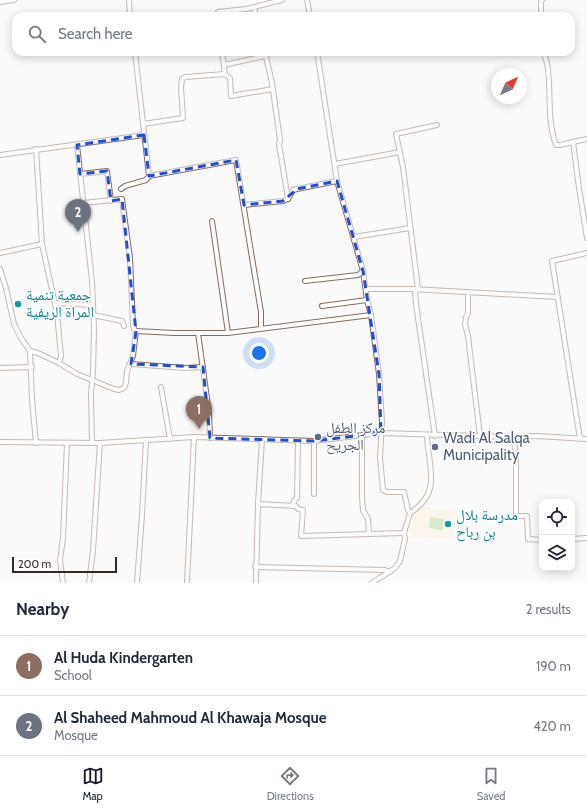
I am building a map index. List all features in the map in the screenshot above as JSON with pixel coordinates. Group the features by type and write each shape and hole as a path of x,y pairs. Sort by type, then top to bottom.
{"street":[{"path":"0,2 14,0"},
{"path":"129,0 130,12"},
{"path":"218,12 254,7 282,0"},
{"path":"307,0 309,12"},
{"path":"541,12 540,2 542,0"},
{"path":"254,7 255,12"},
{"path":"135,56 149,176"},
{"path":"223,56 225,74"},
{"path":"224,65 258,56"},
{"path":"265,56 273,89 280,140 278,144 288,199"},
{"path":"318,56 337,182 363,271 371,316 379,374 381,433 380,458 384,490 386,492 404,492 410,513"},
{"path":"545,56 548,70 553,138 556,145 587,139"},
{"path":"143,124 183,118 181,88 182,79 185,77 225,74 230,78 231,96 273,89"},
{"path":"435,436 416,304 415,292 418,289 405,182 396,134 437,125"},
{"path":"0,155 144,135"},
{"path":"573,142 587,238"},
{"path":"77,145 92,273 92,443"},
{"path":"36,149 42,244 55,303 61,356 59,363"},
{"path":"335,164 400,152"},
{"path":"121,189 125,186 146,180 149,176 236,160 260,305 261,328"},
{"path":"80,174 107,171 111,201"},
{"path":"244,205 277,202 288,199 293,190 337,182"},
{"path":"30,351 38,353 59,363 77,374 114,389 119,390 124,388 126,383 128,365 131,364 136,331 134,329 130,258 122,199 83,203"},
{"path":"212,221 228,333"},
{"path":"354,237 410,228"},
{"path":"0,253 42,244"},
{"path":"580,439 552,261 587,253"},
{"path":"0,269 14,324 30,351 36,443"},
{"path":"305,281 358,275 363,271"},
{"path":"366,289 418,289 557,297"},
{"path":"468,292 468,313 465,324 468,336 480,436"},
{"path":"322,306 367,300"},
{"path":"55,303 93,305"},
{"path":"93,315 122,320 124,326"},
{"path":"136,331 228,333 371,316"},
{"path":"198,333 210,438"},
{"path":"131,364 180,368 203,367"},
{"path":"0,368 32,367"},
{"path":"161,387 170,439"},
{"path":"0,442 100,443 194,438 314,441 381,433 427,434 435,436 537,436 587,439"},
{"path":"372,583 390,572 400,562 405,539 404,533 410,513 425,501 430,491 432,481 427,434"},
{"path":"362,436 362,497 363,510 368,520 369,534"},
{"path":"514,437 516,461 516,516 527,516 528,539 539,540"},
{"path":"188,583 194,438"},
{"path":"256,583 255,567 262,439"},
{"path":"137,583 146,440"},
{"path":"293,506 294,501 297,498 298,441"},
{"path":"314,441 314,494"},
{"path":"63,583 60,560 68,443"},
{"path":"89,583 94,542 100,443"},
{"path":"258,504 296,506 298,509 303,510 301,536 404,533"},
{"path":"575,539 587,538"},
{"path":"255,567 385,570 390,572"}],"highlighted area":[{"path":"144,135 149,176 236,160 244,205 283,201 297,189 337,181 363,271 379,374 381,433 314,441 210,438 203,367 131,364 136,332 122,199 111,201 107,171 80,174 77,145"}],"shaded area":[{"path":"208,423 208,436 190,435 190,424"},
{"path":"423,507 455,512 453,539 409,537 415,510 421,510"}],"green space":[{"path":"430,517 444,519 443,530 429,528"}],"place":[{"name":"Al Shaheed Mahmoud Al Khawaja Mosque","path":"78,232"},
{"name":"جمعية تنمية المراة الريفية","path":"18,304"},
{"name":"Al Huda Kindergarten","path":"199,429"},
{"name":"مركز الطفل الجريح","path":"318,437"},
{"name":"Wadi Al Salqa Municipality","path":"435,447"},
{"name":"مدرسة بلال بن رباح","path":"448,524"}]}
